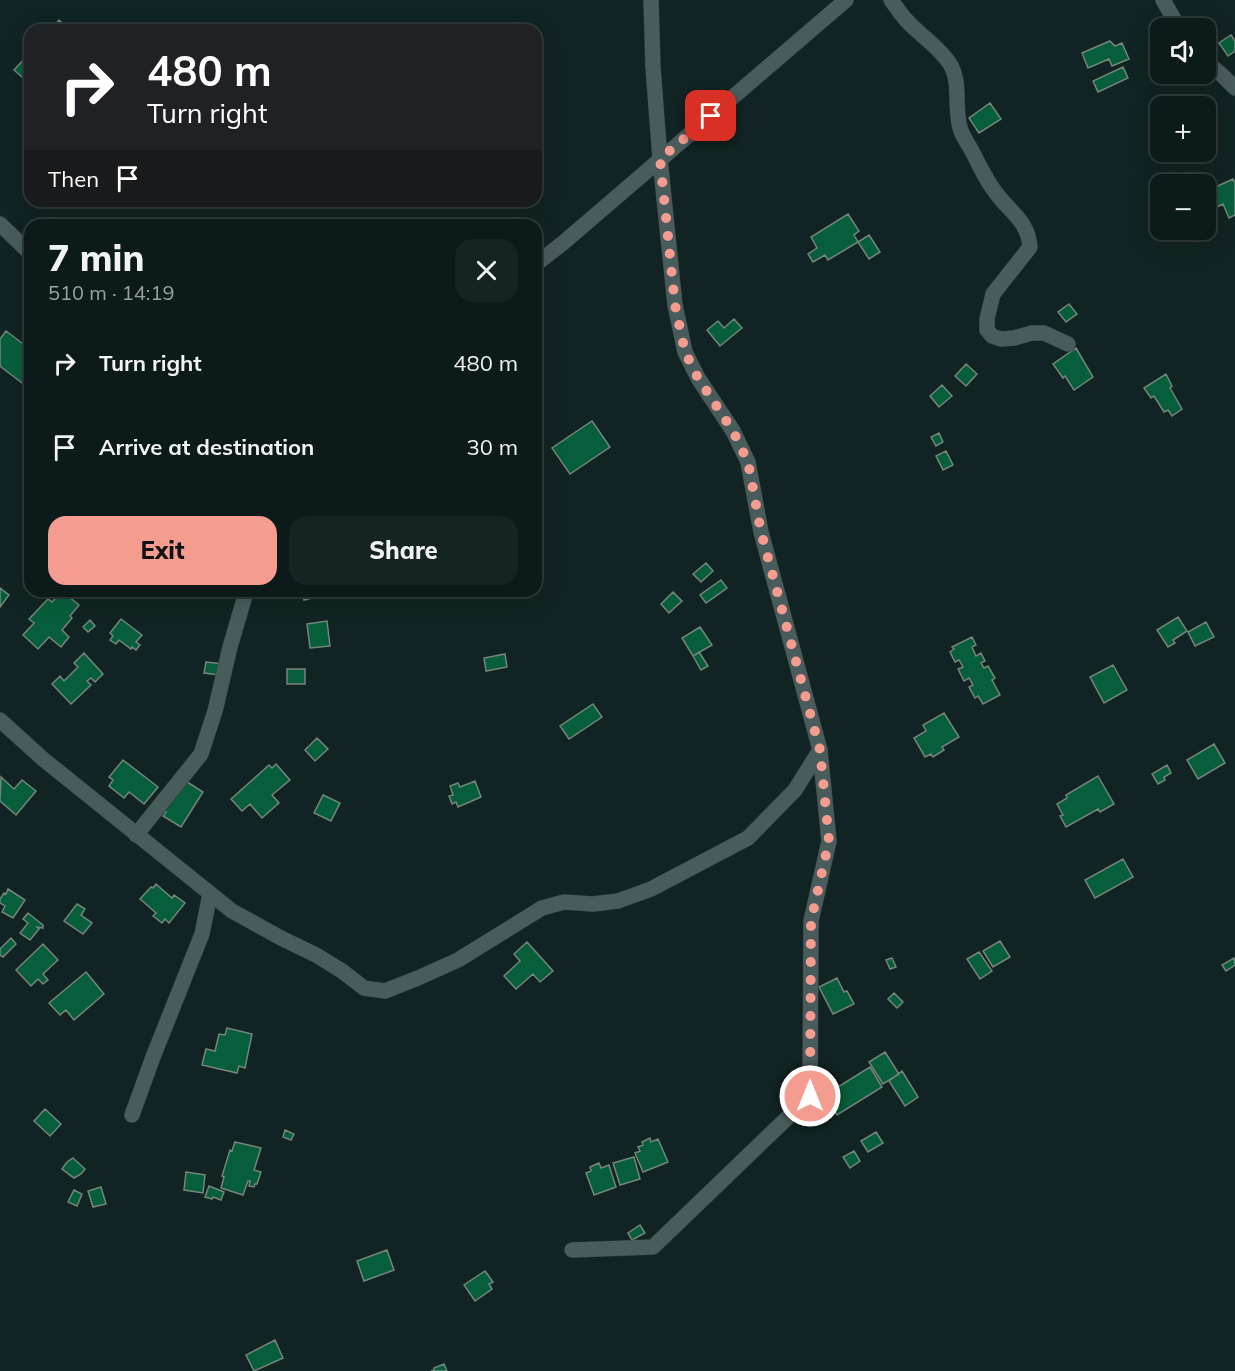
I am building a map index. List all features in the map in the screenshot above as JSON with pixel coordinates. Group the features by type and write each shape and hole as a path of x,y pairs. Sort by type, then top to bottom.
{"street":[{"path":"572,1250 653,1247 810,1096 811,921 829,841 820,750 761,532 748,462 733,431 698,378 685,352 675,305 660,159 651,0"},
{"path":"542,259 846,0"},
{"path":"891,0 909,23 945,57 952,67 956,82 960,130 999,198 1014,212 1029,236 1030,247 993,294 987,319 987,330 992,336 1001,339 1044,333 1068,344"},
{"path":"1163,0 1173,18"},
{"path":"1216,70 1235,88"},
{"path":"0,224 24,247"},
{"path":"136,835 201,754 215,711 245,597"},
{"path":"0,720 43,759 232,912 316,955 364,988 385,991 458,960 542,908 564,902 593,904 618,902 651,889 748,838 795,790 820,750"},
{"path":"132,1115 202,934 210,894"}],"building":[{"path":"1231,35 1235,41 1235,51 1228,56 1219,43"},
{"path":"1110,41 1115,46 1122,43 1129,59 1112,66 1109,59 1088,68 1082,53"},
{"path":"24,59 24,79 14,70"},
{"path":"1123,67 1128,78 1098,92 1093,81"},
{"path":"990,103 1001,119 979,133 969,118"},
{"path":"1233,179 1235,215 1229,218 1223,204 1217,207 1216,187"},
{"path":"848,214 859,231 854,235 858,242 828,260 825,255 813,262 808,254 817,248 811,237"},
{"path":"869,235 880,252 869,259 858,242"},
{"path":"1069,304 1077,314 1066,322 1058,312"},
{"path":"734,319 742,328 720,346 707,330 718,321 724,328"},
{"path":"6,331 24,344 24,380 22,383 0,366 0,339"},
{"path":"1076,348 1093,377 1074,390 1053,364"},
{"path":"966,364 977,374 966,386 955,376"},
{"path":"1166,374 1172,386 1170,388 1182,409 1172,416 1168,410 1164,412 1154,396 1151,398 1144,388"},
{"path":"942,385 952,396 939,407 930,396"},
{"path":"592,421 610,447 570,474 552,448"},
{"path":"939,433 943,442 936,446 931,437"},
{"path":"946,451 953,465 943,470 936,456"},
{"path":"706,563 713,571 701,582 693,574"},
{"path":"721,580 727,588 706,603 700,595"},
{"path":"0,588 9,595 0,607"},
{"path":"673,592 682,601 669,613 661,604"},
{"path":"57,597 69,597 79,605 62,630 69,637 61,647 49,637 38,649 23,635 34,623 29,619 48,599 52,602"},
{"path":"1178,617 1187,631 1173,640 1175,643 1168,647 1157,630"},
{"path":"121,619 142,635 136,642 140,645 136,650 119,640 116,644 110,640 113,636 110,633"},
{"path":"90,620 95,626 88,632 83,627"},
{"path":"327,621 330,646 310,648 307,624"},
{"path":"1206,622 1214,637 1195,646 1188,632"},
{"path":"700,627 712,645 693,656 682,638"},
{"path":"972,637 976,645 972,647 976,656 981,653 985,661 981,663 984,668 988,666 995,678 992,680 1000,695 983,704 978,696 975,698 969,687 973,685 969,678 964,681 958,669 963,667 959,660 955,662 950,652 954,649 952,647"},
{"path":"699,652 708,666 701,670 693,656"},
{"path":"84,653 103,674 95,682 91,678 87,681 91,685 71,704 52,684 60,676 64,681 78,667 74,663"},
{"path":"505,654 507,667 486,671 484,658"},
{"path":"206,662 223,664 219,675 204,673"},
{"path":"1113,665 1127,690 1104,703 1090,677"},
{"path":"287,669 305,669 305,684 287,684"},
{"path":"593,704 602,717 569,739 560,726"},
{"path":"944,713 959,737 942,747 944,750 933,757 931,754 925,757 914,738 926,731 923,725"},
{"path":"317,738 328,749 315,761 305,750"},
{"path":"1214,744 1225,763 1198,779 1187,760"},
{"path":"123,760 158,787 144,804 129,792 124,798 109,786 113,780 109,777"},
{"path":"276,764 290,780 272,795 279,803 262,818 250,804 242,811 231,799 269,765 272,768"},
{"path":"1167,765 1171,773 1158,784 1152,774"},
{"path":"1098,776 1114,804 1100,812 1098,809 1066,827 1057,804 1067,798 1066,795"},
{"path":"1,777 14,789 22,780 36,791 16,815 0,801"},
{"path":"184,780 203,792 181,827 163,816"},
{"path":"475,781 481,797 458,807 456,802 452,804 449,796 453,795 450,786 458,783 460,787"},
{"path":"323,795 340,803 331,821 314,813"},
{"path":"1123,859 1133,877 1095,898 1085,880"},
{"path":"156,884 172,898 174,895 185,903 169,923 165,919 162,923 153,916 156,913 140,899"},
{"path":"8,889 25,900 13,918 2,912 5,906 0,903 0,899"},
{"path":"77,904 85,909 81,915 92,923 83,934 64,921"},
{"path":"28,913 43,925 43,928 37,927 39,929 30,940 20,933 28,923 23,919"},
{"path":"11,938 16,944 3,957 0,955 0,949"},
{"path":"1000,941 1010,957 993,967 983,951"},
{"path":"527,942 553,971 540,982 533,974 516,989 504,976 520,961 514,954"},
{"path":"43,944 58,960 43,974 48,980 43,984 38,979 31,986 16,970"},
{"path":"979,952 992,971 980,979 967,959"},
{"path":"892,958 896,967 890,969 886,960"},
{"path":"1234,958 1235,965 1226,971 1222,965"},
{"path":"86,972 104,994 74,1020 66,1010 60,1015 49,1003"},
{"path":"837,978 844,992 847,991 854,1004 833,1014 819,987"},
{"path":"894,993 903,1002 897,1008 888,999"},
{"path":"227,1028 252,1034 245,1068 239,1066 237,1073 202,1065 206,1049 215,1051 219,1034 225,1035"},
{"path":"885,1052 899,1074 883,1084 869,1062"},
{"path":"870,1067 882,1087 837,1115 825,1095"},
{"path":"902,1071 918,1097 905,1106 889,1081"},
{"path":"45,1109 61,1124 50,1136 34,1121"},
{"path":"285,1130 294,1134 291,1140 283,1137"},
{"path":"876,1132 883,1143 868,1152 861,1141"},
{"path":"650,1138 651,1142 658,1139 668,1162 643,1172 635,1153 640,1151 638,1147 643,1145 642,1142"},
{"path":"235,1142 261,1148 254,1170 261,1172 257,1184 254,1187 249,1186 250,1181 248,1181 243,1195 221,1188 224,1177 222,1176 230,1150 232,1151"},
{"path":"854,1151 860,1161 850,1168 843,1157"},
{"path":"634,1157 640,1179 620,1185 613,1163"},
{"path":"73,1158 85,1169 74,1178 62,1169"},
{"path":"599,1163 601,1168 609,1165 616,1187 594,1195 586,1173 591,1171 590,1167"},
{"path":"186,1172 205,1175 203,1193 184,1190"},
{"path":"209,1186 224,1192 221,1200 205,1197"},
{"path":"101,1187 106,1204 93,1207 88,1191"},
{"path":"74,1190 82,1194 77,1206 68,1202"},
{"path":"640,1225 645,1233 632,1240 628,1233"},
{"path":"387,1250 394,1270 364,1281 357,1261"},
{"path":"485,1271 493,1282 489,1284 492,1289 475,1301 464,1285"},
{"path":"275,1340 283,1358 254,1371 246,1355"},
{"path":"444,1364 447,1371 431,1371 434,1368"}],"route":[{"path":"711,116 660,159 675,305 685,352 698,378 733,431 748,462 761,532 820,750 829,841 811,921 810,1096"}]}
